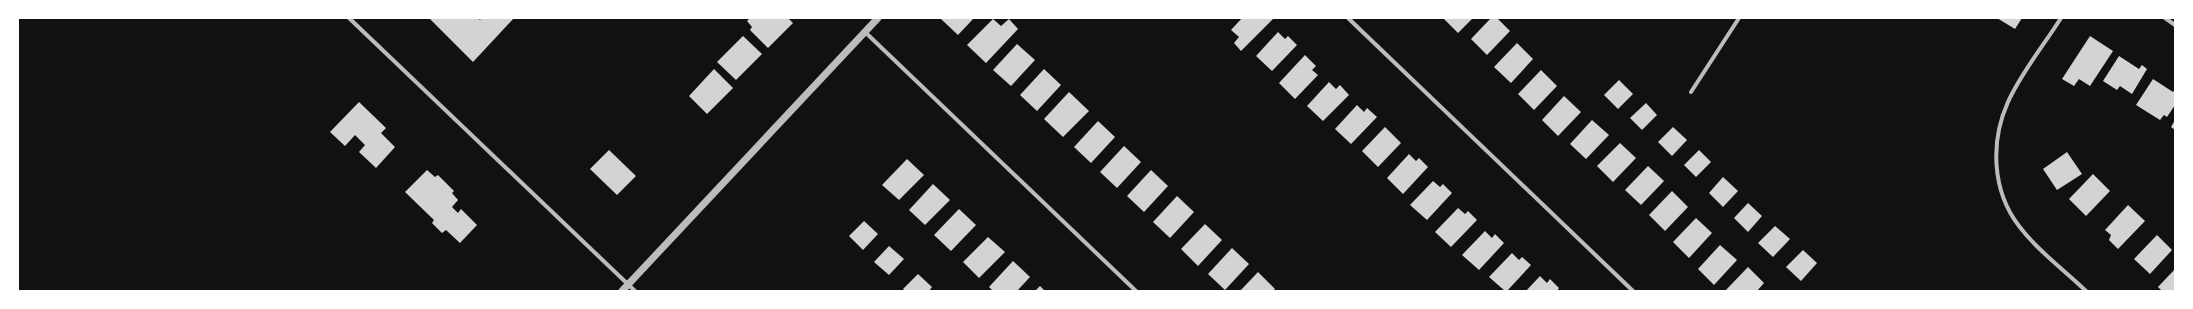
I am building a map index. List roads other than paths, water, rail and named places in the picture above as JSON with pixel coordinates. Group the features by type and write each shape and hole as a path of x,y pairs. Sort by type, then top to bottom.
{"street":[{"path":"349,18 635,291"},
{"path":"622,291 878,18"},
{"path":"1348,18 1633,291"},
{"path":"1691,92 1740,18"},
{"path":"2061,18 2008,102 1999,125 1996,146 1996,167 2000,187 2010,212 2018,225 2086,291"},
{"path":"2165,18 2175,24"},
{"path":"865,32 1136,291"}]}
